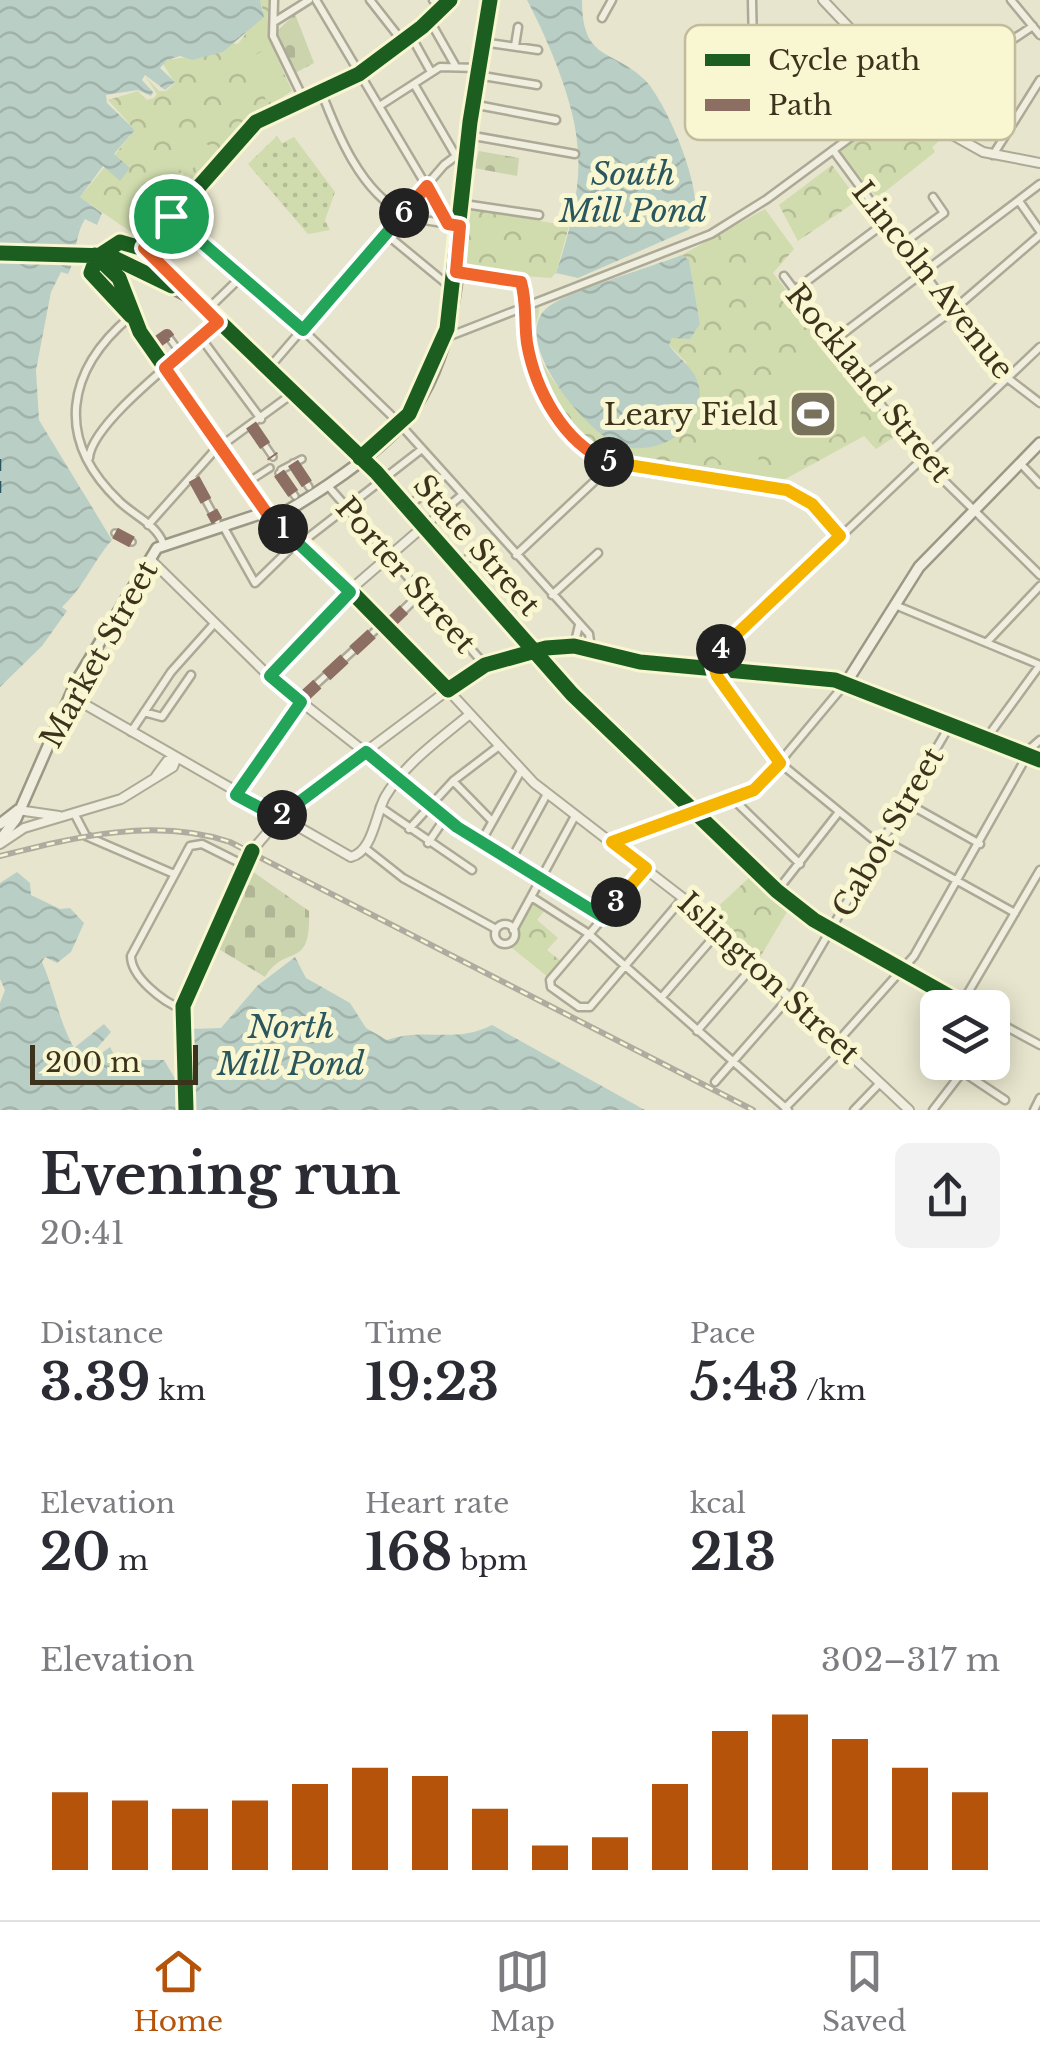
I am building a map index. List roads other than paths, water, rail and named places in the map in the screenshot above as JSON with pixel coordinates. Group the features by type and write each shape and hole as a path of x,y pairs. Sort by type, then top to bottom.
{"main road":[{"name":"Market Street","path":"0,842 72,696 163,543 220,523 269,516 327,484 400,424 426,382 444,338 454,290 463,203 461,157 490,0"},
{"path":"0,253 100,259 134,268 193,298"},
{"path":"100,259 122,283 131,316 150,346 269,516 448,690 485,666 534,651 574,646 640,662 806,674 846,684 1034,758"},
{"path":"122,283 134,268"},
{"name":"State Street","path":"193,298 384,481 534,651"},
{"path":"846,684 926,558 1040,443"},
{"path":"519,634 524,649 519,655"},
{"name":"Market Street","path":"0,824 18,810"}],"street":[{"path":"274,0 274,40 303,98"},
{"path":"272,23 309,0"},
{"path":"316,0 382,105 448,224"},
{"path":"370,0 407,39 431,72"},
{"path":"433,0 441,9"},
{"path":"163,543 148,524 116,499 91,464 75,430 77,396 96,350 131,316 94,280 100,259 118,242 144,248 256,122 361,72 407,39 450,0"},
{"path":"602,18 612,0"},
{"path":"752,0 753,25"},
{"path":"823,0 848,25"},
{"path":"1011,0 1040,34"},
{"path":"430,20 455,65"},
{"path":"1015,38 1033,26"},
{"path":"515,46 518,27"},
{"path":"482,42 538,50"},
{"path":"382,105 431,72 455,65 537,85"},
{"path":"1015,119 1040,80"},
{"path":"268,370 427,186 461,157 414,84"},
{"path":"321,91 358,166 404,214 460,226"},
{"path":"472,104 556,120"},
{"path":"468,134 575,154"},
{"path":"444,338 711,234 847,140"},
{"path":"960,140 993,154 1040,163"},
{"path":"993,154 1002,140"},
{"name":"Lincoln Avenue","path":"833,150 1006,380 1040,403"},
{"path":"833,342 1040,184"},
{"path":"902,244 944,213 933,198"},
{"path":"861,378 952,312 1040,233 1018,201"},
{"path":"463,203 538,215"},
{"path":"171,216 303,330 400,424 589,634 591,649"},
{"path":"795,290 886,222"},
{"path":"386,234 454,290"},
{"name":"State Street","path":"144,248 193,298"},
{"path":"456,272 519,280 530,356 544,395 571,434 604,460 787,490 812,504 840,536"},
{"path":"206,310 241,276"},
{"name":"Rockland Street","path":"784,276 922,459 1040,575"},
{"path":"91,464 94,443 122,408 218,322"},
{"path":"150,346 168,335 182,355"},
{"path":"200,338 261,418"},
{"path":"1015,913 875,840 780,763 715,668 713,657 1040,347"},
{"path":"148,524 221,446 292,394"},
{"path":"251,425 272,457"},
{"path":"194,479 255,583 298,543 422,449"},
{"path":"295,496 280,472 302,459"},
{"path":"516,555 601,474 604,460"},
{"path":"293,463 309,487"},
{"path":"1020,463 1040,484"},
{"path":"246,483 270,468"},
{"path":"408,507 445,476"},
{"name":"Porter Street","path":"327,484 485,666"},
{"path":"270,676 350,592 462,495"},
{"path":"115,533 132,542"},
{"path":"459,566 485,544"},
{"path":"552,595 598,553"},
{"path":"150,559 270,676 445,818 603,917"},
{"path":"987,642 1040,586"},
{"path":"236,795 300,702 420,594"},
{"path":"895,605 1040,665 986,739"},
{"path":"131,732 213,624"},
{"path":"574,646 579,625"},
{"name":"State Street","path":"534,651 587,710 777,891 832,930 937,990"},
{"path":"144,712 162,717 191,675"},
{"path":"612,842 758,788 846,684"},
{"path":"186,1110 182,1009 244,865 279,818 448,690"},
{"name":"Islington Street","path":"448,690 521,771 720,930 910,1110"},
{"path":"72,696 344,856 354,856 365,848 380,807 398,778 470,714"},
{"name":"Cabot Street","path":"715,1082 791,996 951,724"},
{"path":"533,898 589,934 786,1109 903,972 1034,758 1040,740"},
{"path":"409,829 428,804 499,746"},
{"path":"0,842 20,830 121,798 176,759"},
{"path":"481,842 521,771"},
{"path":"453,781 492,821"},
{"path":"511,860 548,794"},
{"path":"732,798 800,864"},
{"path":"907,802 980,844"},
{"path":"380,807 472,870"},
{"path":"18,810 59,816"},
{"path":"777,891 839,812"},
{"path":"74,813 80,830 88,838 174,874"},
{"path":"496,929 496,938 504,944 513,939 514,930 575,816"},
{"path":"428,843 445,818"},
{"path":"182,1009 170,1005 133,969 131,956 188,848 198,843 244,865"},
{"path":"365,848 403,878 496,929"},
{"path":"646,868 550,983 585,1008 683,898"},
{"path":"974,990 1015,913 1037,884 1040,870"},
{"path":"496,929 504,924 514,930"},
{"path":"660,998 720,930"},
{"path":"697,1031 756,963"},
{"path":"1010,1029 1040,1045"},
{"path":"933,1110 957,1080"},
{"path":"975,1080 1006,1100"},
{"path":"854,1110 881,1082"},
{"path":"1034,1110 1040,1098"}],"water":[{"path":"0,0 260,0 264,17 223,52 192,60 180,56 167,60 160,68 175,82 165,90 145,75 142,80 153,92 151,96 138,90 106,95 107,103 135,130 114,154 130,168 120,181 103,166 80,197 102,213 97,225 85,219 68,274 61,272 51,292 36,370 39,420 112,540 62,607 67,611 42,646 0,687"},
{"name":"South Mill Pond","path":"527,0 582,0 583,20 593,44 633,70 654,92 675,131 691,178 694,218 688,230 578,278 556,273 576,198 576,134 560,74"},
{"name":"South Mill Pond","path":"682,255 689,260 700,324 690,339 672,338 669,345 697,380 699,402 695,415 688,427 664,443 622,446 590,425 557,385 537,341 538,322 547,308 572,295"},
{"name":"North Mill Pond","path":"17,872 30,883 31,895 60,909 70,908 84,923 71,952 57,963 45,957 42,962 74,1048 104,1024 111,1032 97,1048 102,1053 110,1047 117,1060 164,1060 174,1077 190,1080 189,1029 221,1028 257,986 295,957 306,978 350,1003 366,1028 387,1040 466,1034 492,1025 645,1110 0,1110 0,1003 5,990 0,979 0,883"}],"railway":[{"path":"0,856 57,842 144,830 173,831 230,842 753,1110"}],"place":[{"name":"Leary Field","path":"813,414"}]}
